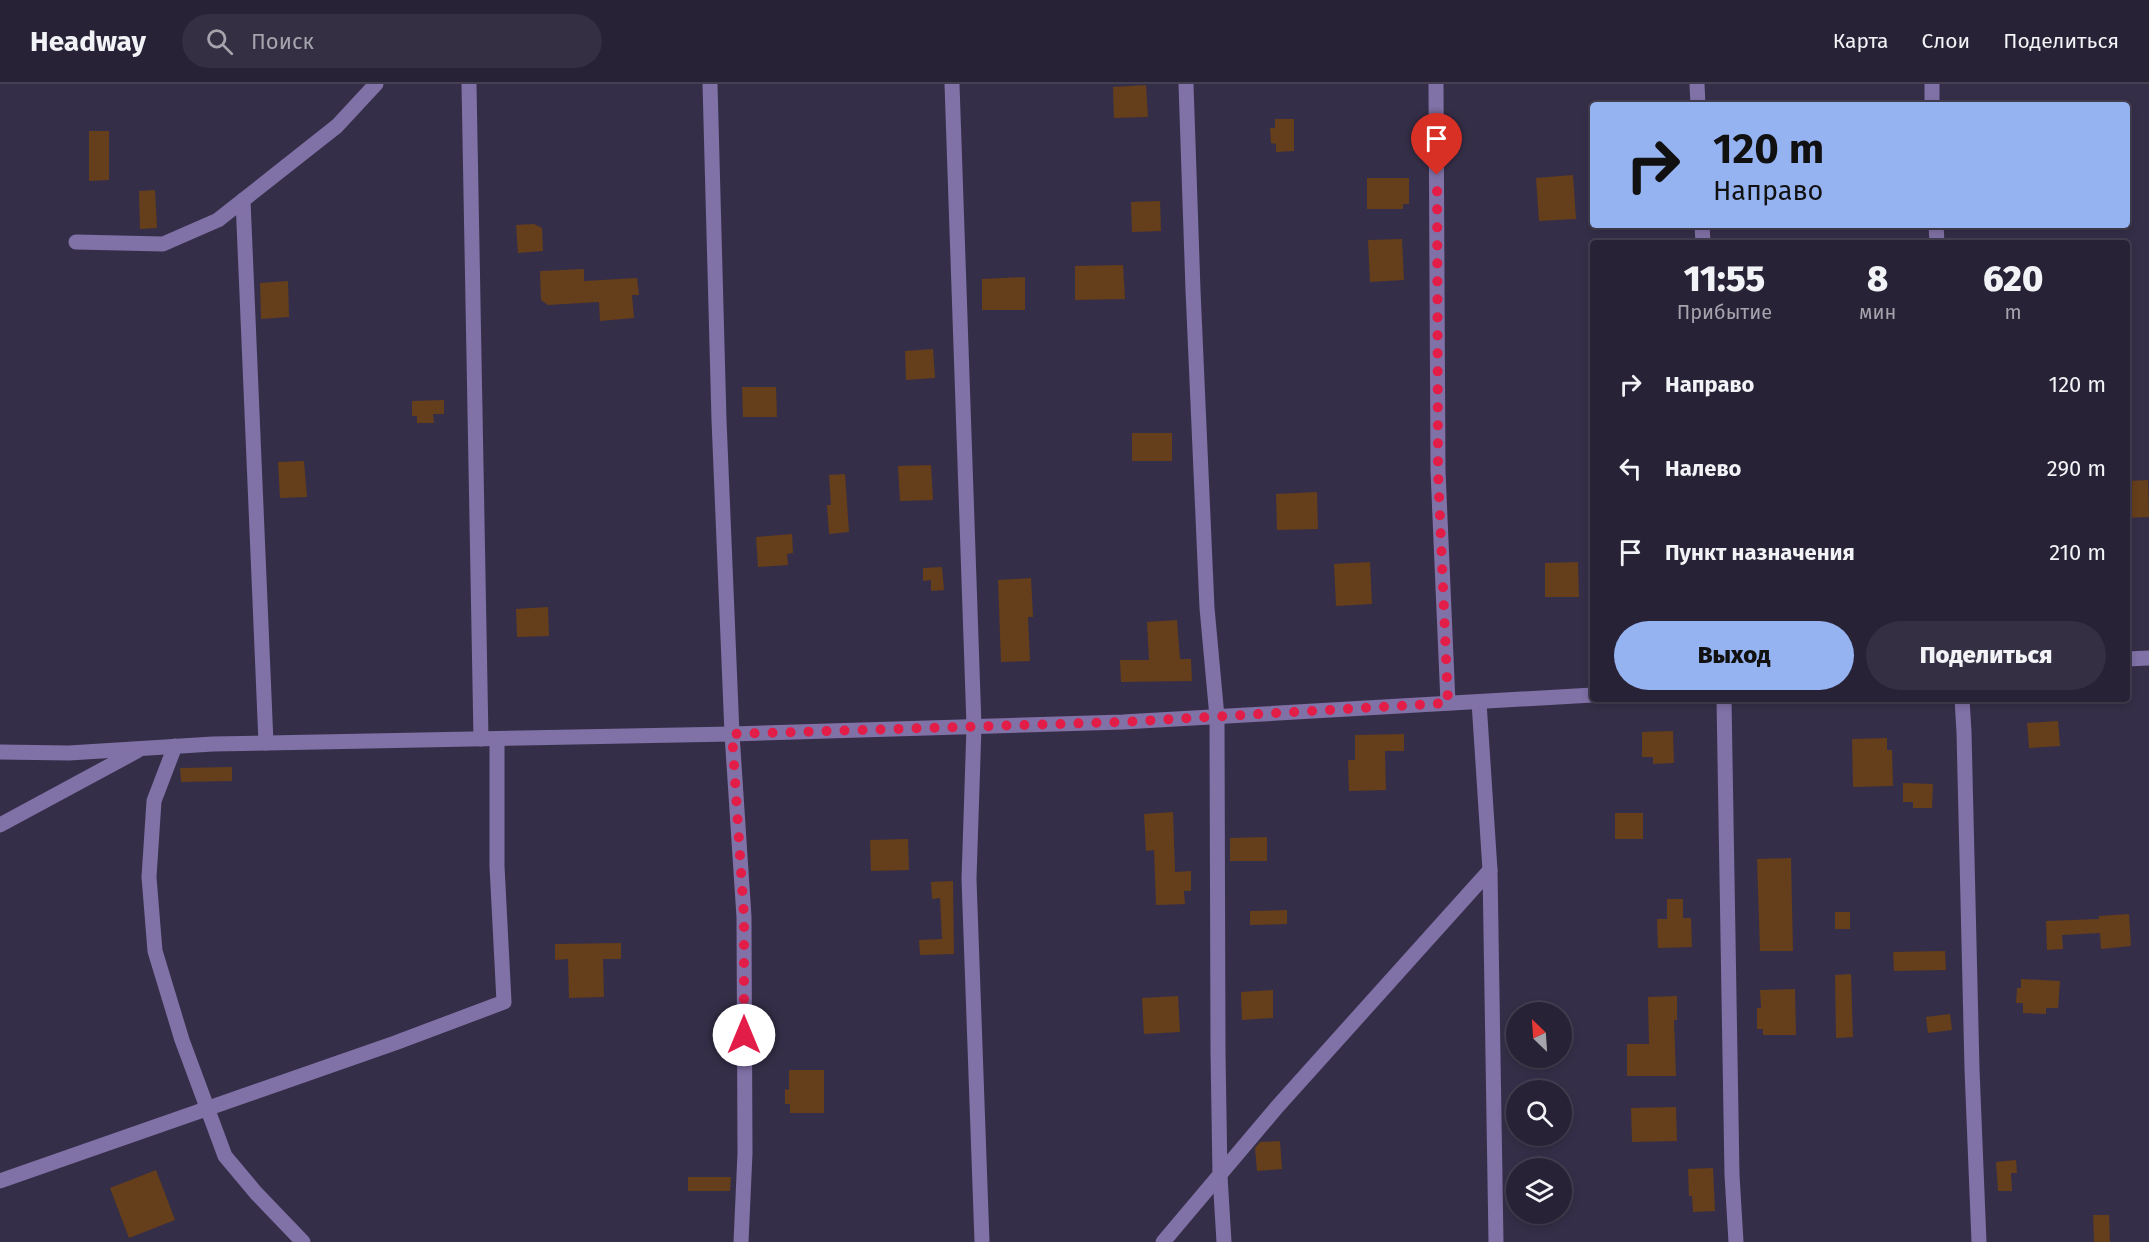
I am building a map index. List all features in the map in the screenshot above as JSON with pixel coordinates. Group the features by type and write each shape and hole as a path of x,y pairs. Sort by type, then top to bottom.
{"street":[{"path":"76,242 163,244 218,220 337,126 376,84"},
{"path":"469,84 481,739"},
{"path":"710,84 719,420 732,734 744,917 745,1152 741,1242"},
{"path":"952,84 974,726 969,879 982,1242"},
{"path":"1186,84 1207,597 1217,717 1220,1176 1224,1242"},
{"path":"1436,84 1438,471 1448,703"},
{"path":"1697,84 1698,102"},
{"path":"1932,84 1932,102"},
{"path":"243,200 266,743"},
{"path":"2130,659 2149,658"},
{"path":"0,752 69,753 266,743 732,734 974,726 1217,717 1590,695"},
{"path":"1479,702 1490,870 1496,1242"},
{"path":"1724,702 1732,1175 1736,1242"},
{"path":"1962,702 1979,1242"},
{"path":"0,1181 504,1002 497,866 497,739"},
{"path":"175,746 154,801 149,877 154,951 182,1040 225,1156 256,1193 303,1242"},
{"path":"0,825 142,748"},
{"path":"1163,1242 1277,1107 1490,870"}],"building":[{"path":"1146,85 1148,117 1114,118 1113,87"},
{"path":"1275,119 1294,119 1294,151 1276,152 1276,144 1271,143 1270,128 1275,128"},
{"path":"89,131 109,131 109,180 89,181"},
{"path":"1573,175 1576,219 1539,221 1536,178"},
{"path":"1367,178 1409,178 1409,204 1403,204 1403,209 1367,209"},
{"path":"155,190 157,228 140,229 139,191"},
{"path":"1160,201 1161,231 1132,232 1131,202"},
{"path":"534,224 542,228 543,251 518,253 516,225"},
{"path":"1402,239 1404,280 1370,282 1368,240"},
{"path":"1123,265 1125,299 1075,300 1075,266"},
{"path":"584,269 584,281 637,278 639,295 632,295 634,318 600,321 599,302 548,305 541,300 540,271"},
{"path":"1025,277 1025,310 982,310 982,279"},
{"path":"288,281 289,317 261,319 260,283"},
{"path":"933,349 935,378 906,380 905,351"},
{"path":"742,387 776,387 777,417 743,417"},
{"path":"444,400 444,414 433,414 434,423 417,423 417,416 412,416 412,401"},
{"path":"1132,433 1172,433 1172,461 1132,461"},
{"path":"304,461 307,497 280,498 278,462"},
{"path":"931,465 933,500 900,501 898,466"},
{"path":"845,474 849,532 829,534 827,505 831,505 829,475"},
{"path":"2148,480 2149,517 2130,518 2130,481"},
{"path":"1317,492 1318,529 1277,530 1276,494"},
{"path":"792,534 793,553 787,554 788,565 758,567 756,537"},
{"path":"1370,562 1372,604 1336,606 1334,564"},
{"path":"1578,562 1579,597 1545,597 1545,563"},
{"path":"942,567 944,590 931,591 931,580 923,581 923,568"},
{"path":"1031,578 1033,617 1028,617 1030,661 1001,662 998,580"},
{"path":"548,607 549,636 517,637 516,609"},
{"path":"1177,620 1180,659 1191,659 1192,681 1121,682 1120,660 1149,660 1147,622"},
{"path":"2058,721 2060,746 2029,748 2027,723"},
{"path":"1673,731 1674,763 1653,764 1653,757 1642,757 1642,732"},
{"path":"1404,734 1404,751 1385,751 1386,790 1349,791 1348,760 1355,760 1355,735"},
{"path":"1887,738 1887,750 1892,750 1893,786 1853,787 1852,739"},
{"path":"232,767 232,781 181,782 180,768"},
{"path":"1903,783 1933,784 1932,808 1913,808 1913,802 1903,802"},
{"path":"1173,812 1175,872 1191,871 1191,891 1184,891 1185,904 1156,905 1154,850 1146,851 1144,814"},
{"path":"1615,813 1643,813 1643,839 1615,839"},
{"path":"1267,837 1267,861 1230,861 1230,838"},
{"path":"908,839 909,870 871,871 870,840"},
{"path":"1791,858 1793,951 1760,951 1757,859"},
{"path":"953,881 954,954 920,955 919,940 942,939 940,898 932,899 931,882"},
{"path":"1667,899 1683,899 1683,918 1691,918 1692,947 1658,948 1657,919 1667,919"},
{"path":"1287,910 1287,924 1250,925 1250,911"},
{"path":"1835,912 1850,912 1850,929 1835,929"},
{"path":"2129,914 2131,946 2101,949 2100,933 2062,935 2063,949 2047,950 2046,921 2099,919 2099,916"},
{"path":"621,943 621,959 603,959 604,997 569,998 568,959 555,960 555,944"},
{"path":"1945,951 1946,970 1894,971 1893,952"},
{"path":"1851,974 1853,1037 1836,1038 1835,975"},
{"path":"2021,979 2060,981 2058,1008 2046,1008 2046,1014 2023,1013 2023,1003 2016,1003 2017,988 2021,988"},
{"path":"1795,989 1796,1035 1763,1035 1763,1029 1757,1029 1757,1008 1761,1008 1760,990"},
{"path":"1273,990 1273,1018 1242,1020 1241,992"},
{"path":"1178,996 1180,1032 1144,1034 1142,998"},
{"path":"1677,996 1677,1020 1674,1020 1676,1076 1627,1076 1627,1044 1649,1044 1648,997"},
{"path":"1950,1014 1952,1030 1928,1033 1926,1017"},
{"path":"789,1070 824,1070 824,1113 790,1113 790,1104 785,1104 785,1089 789,1090"},
{"path":"1676,1107 1677,1141 1632,1142 1631,1108"},
{"path":"1280,1141 1282,1169 1257,1171 1255,1148 1260,1142"},
{"path":"2016,1160 2017,1173 2011,1173 2012,1191 1998,1191 1996,1162"},
{"path":"1713,1168 1715,1211 1693,1212 1692,1196 1689,1196 1688,1169"},
{"path":"156,1170 175,1220 129,1238 110,1188"},
{"path":"688,1177 731,1177 730,1191 688,1191"},
{"path":"2093,1215 2109,1215 2110,1242 2094,1242"}],"route":[{"path":"744,1035 744,917 732,734 1123,722 1448,703 1438,471 1437,175"}]}
